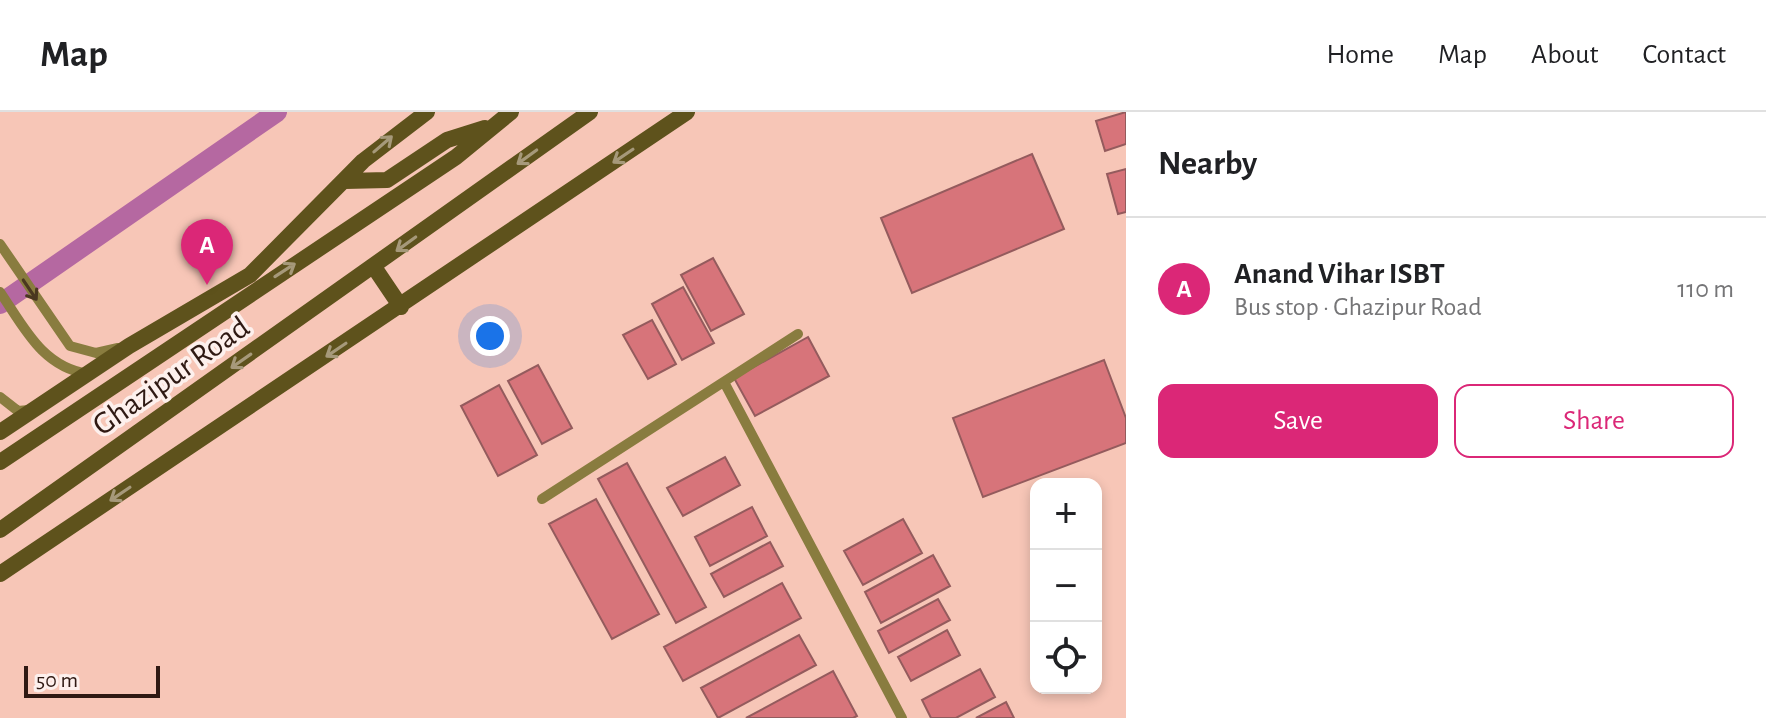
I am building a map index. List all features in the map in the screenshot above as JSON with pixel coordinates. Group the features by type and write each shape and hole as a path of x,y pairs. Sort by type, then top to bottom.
{"main road":[{"path":"0,432 129,346 250,275 394,135 427,112"},
{"name":"Ghazipur Road","path":"0,462 101,396 196,328 456,157 511,112"},
{"name":"Ghazipur Road","path":"0,530 590,112"},
{"path":"0,574 687,112"},
{"path":"345,181 387,180 447,140 489,127"},
{"path":"374,267 401,307"}],"lane":[{"path":"1,246 70,346 83,352 129,346"},
{"path":"0,292 36,345 61,366 88,374"},
{"path":"542,499 798,334"},
{"path":"724,382 902,718"},
{"path":"0,397 18,411 37,410"}],"building":[{"path":"1126,112 1126,144 1105,151 1096,121"},
{"path":"1032,154 1064,229 912,293 881,218"},
{"path":"1126,169 1126,212 1118,214 1107,174"},
{"path":"713,258 744,314 711,331 681,275"},
{"path":"683,287 714,343 682,360 652,304"},
{"path":"652,320 676,364 648,379 623,335"},
{"path":"808,337 829,376 755,416 734,378"},
{"path":"1104,360 1126,418 1126,443 983,497 953,418"},
{"path":"538,365 572,428 542,444 508,381"},
{"path":"499,385 537,455 498,476 461,406"},
{"path":"725,457 740,485 683,516 667,488"},
{"path":"627,463 706,607 676,623 598,479"},
{"path":"596,499 659,614 612,639 549,524"},
{"path":"752,507 767,536 710,566 695,537"},
{"path":"903,519 922,553 863,585 844,551"},
{"path":"770,542 783,566 724,597 711,574"},
{"path":"933,555 950,586 881,623 865,592"},
{"path":"782,583 801,618 683,681 664,647"},
{"path":"938,599 950,620 889,653 878,631"},
{"path":"947,630 960,655 911,681 898,657"},
{"path":"799,635 816,665 718,718 701,688"},
{"path":"980,669 995,697 956,718 931,718 922,700"},
{"path":"833,671 857,716 746,718"},
{"path":"1006,702 1014,718 976,718"}],"waterway":[{"path":"0,304 277,112"}],"place":[{"name":"Anand Vihar ISBT","path":"207,285"}]}
